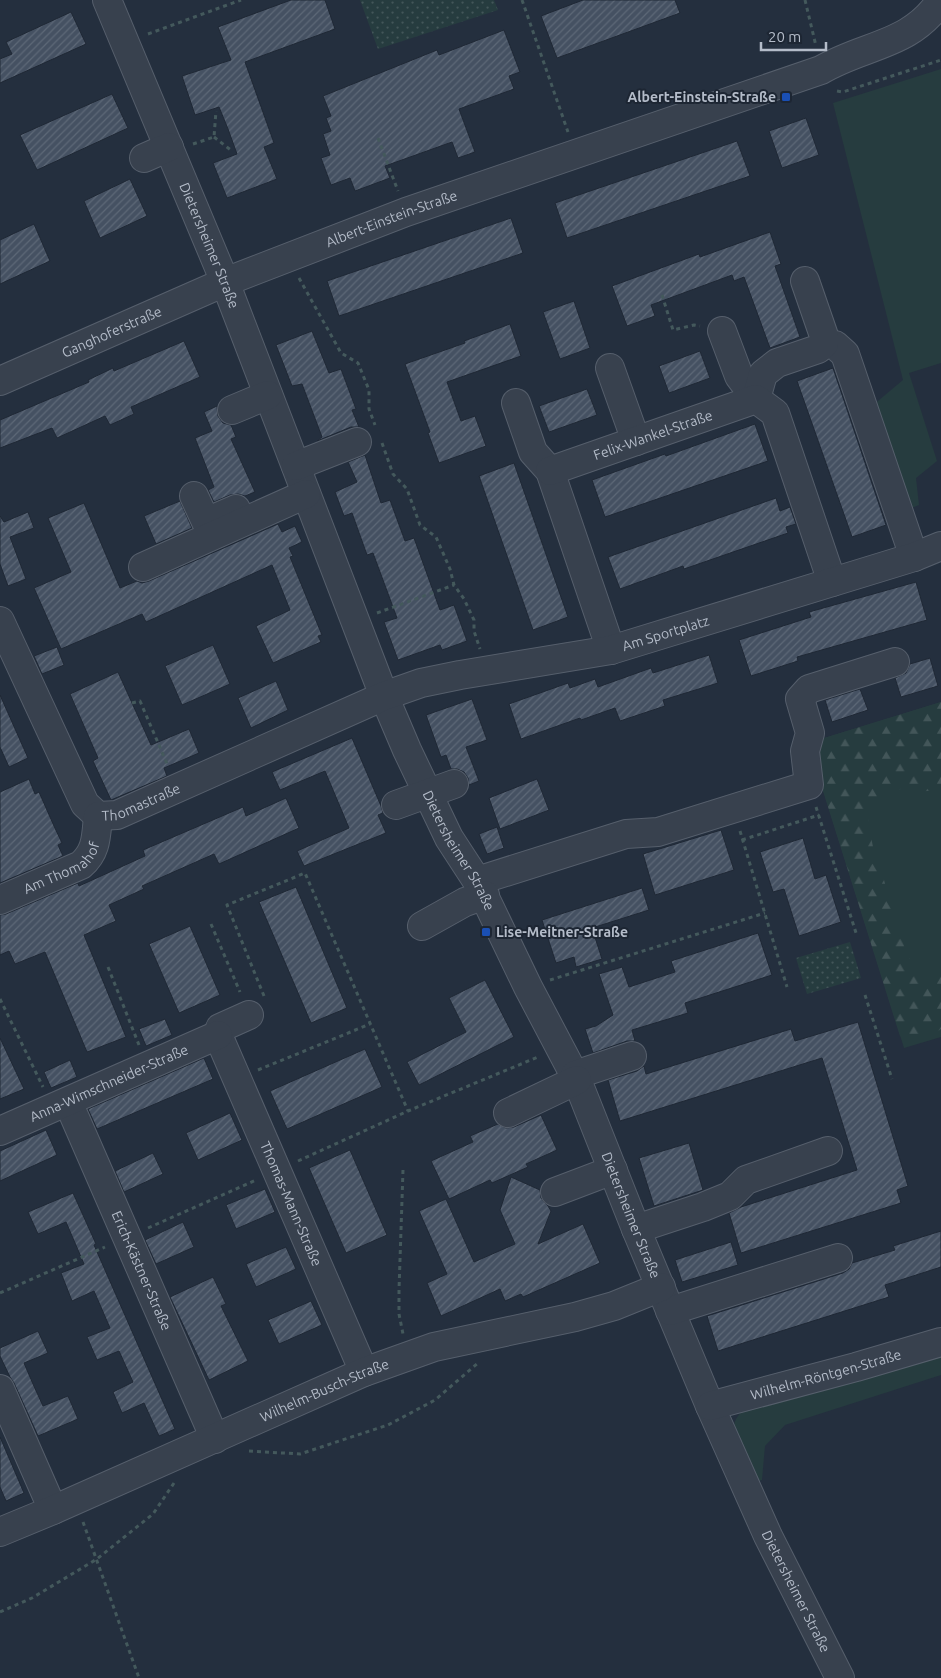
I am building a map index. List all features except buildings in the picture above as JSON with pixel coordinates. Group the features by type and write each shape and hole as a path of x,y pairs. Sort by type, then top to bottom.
{"street":[{"name":"Dietersheimer Straße","path":"106,0 125,42 180,146 225,282 406,750 449,838 470,850 481,888 528,987 576,1077 636,1229 710,1406 768,1536 840,1678"},
{"name":"Albert-Einstein-Straße","path":"225,282 406,212 821,70 839,59 888,42 911,31 931,15 941,0"},
{"path":"144,158 180,146"},
{"path":"805,281 824,336 824,344"},
{"name":"Ganghoferstraße","path":"0,381 225,282"},
{"path":"722,331 739,376 756,399 775,414 832,582"},
{"path":"756,399 763,374 777,363 818,349 824,344 835,345 845,354 914,557"},
{"path":"610,368 636,441"},
{"path":"232,410 268,395"},
{"name":"Felix-Wankel-Straße","path":"550,471 756,399"},
{"path":"516,403 533,452 550,471 611,650"},
{"path":"143,567 372,439"},
{"path":"194,496 206,522 301,480"},
{"name":"Am Sportplatz","path":"384,696 421,683 460,675 611,650 914,557 941,546"},
{"name":"Thomastraße","path":"0,621 84,804 98,816 117,815 384,696"},
{"path":"422,926 465,902 481,888 626,834 658,832 809,785 805,751 810,733 800,700 809,689 895,662"},
{"path":"396,805 454,784"},
{"name":"Am Thomahof","path":"0,900 81,864 90,857 94,846 98,816"},
{"name":"Anna-Wimschneider-Straße","path":"0,1131 218,1035 220,1028 249,1015"},
{"name":"Thomas-Mann-Straße","path":"218,1035 364,1372"},
{"path":"508,1113 576,1077 632,1056"},
{"name":"Erich-Kästner-Straße","path":"60,1105 215,1439"},
{"path":"636,1229 730,1196 746,1180 828,1152"},
{"path":"555,1192 613,1170"},
{"path":"666,1299 838,1258"},
{"name":"Wilhelm-Busch-Straße","path":"0,1532 364,1372 408,1356 434,1347 614,1306 666,1299"},
{"name":"Wilhelm-Röntgen-Straße","path":"710,1406 941,1342"},
{"path":"0,1389 64,1505"}],"path":[{"path":"125,42 241,0"},
{"path":"522,0 576,154"},
{"path":"805,0 824,82 830,89 843,92 941,60"},
{"path":"214,137 216,111"},
{"path":"180,146 214,137"},
{"path":"214,137 232,151"},
{"path":"378,138 406,212"},
{"path":"288,258 341,353 358,363 369,390 372,439 393,474 407,489 420,525 436,537 450,569 454,585 464,599 474,620 474,631 480,652"},
{"path":"662,295 673,330 694,325 722,331"},
{"path":"376,614 454,585"},
{"path":"132,704 140,700 177,788"},
{"path":"809,785 857,936"},
{"path":"733,809 787,987"},
{"path":"742,840 819,815"},
{"path":"211,924 249,1015 269,1008 227,905 305,873 408,1111"},
{"path":"528,987 765,912"},
{"path":"108,967 148,1066"},
{"path":"865,995 892,1079"},
{"path":"0,999 60,1105"},
{"path":"237,1078 370,1024"},
{"path":"403,1170 399,1314 408,1356"},
{"path":"240,1450 300,1454 388,1425 435,1400 496,1348 497,1334"},
{"path":"0,1612 32,1598 97,1559 153,1514 177,1479"},
{"path":"64,1505 97,1559 139,1678"}],"green space":[{"path":"360,0 494,0 498,10 378,49"},
{"path":"941,69 941,363 909,373 937,461 916,478 919,505 909,509 872,406 903,380 833,103"},
{"path":"941,702 941,1037 904,1048 808,743"},
{"path":"941,702 941,790 913,792 901,789 884,791 872,807 868,821 873,847 882,872 894,919 908,956 919,977 941,973 941,1029 934,1034 900,1036 808,743"},
{"path":"850,942 861,978 807,994 796,958"},
{"path":"941,1353 941,1375 785,1425 765,1446 762,1480 755,1482 741,1454 734,1432 736,1420 748,1406"}],"place":[{"name":"Albert-Einstein-Straße","path":"786,97"},
{"name":"Lise-Meitner-Straße","path":"486,932"}]}
